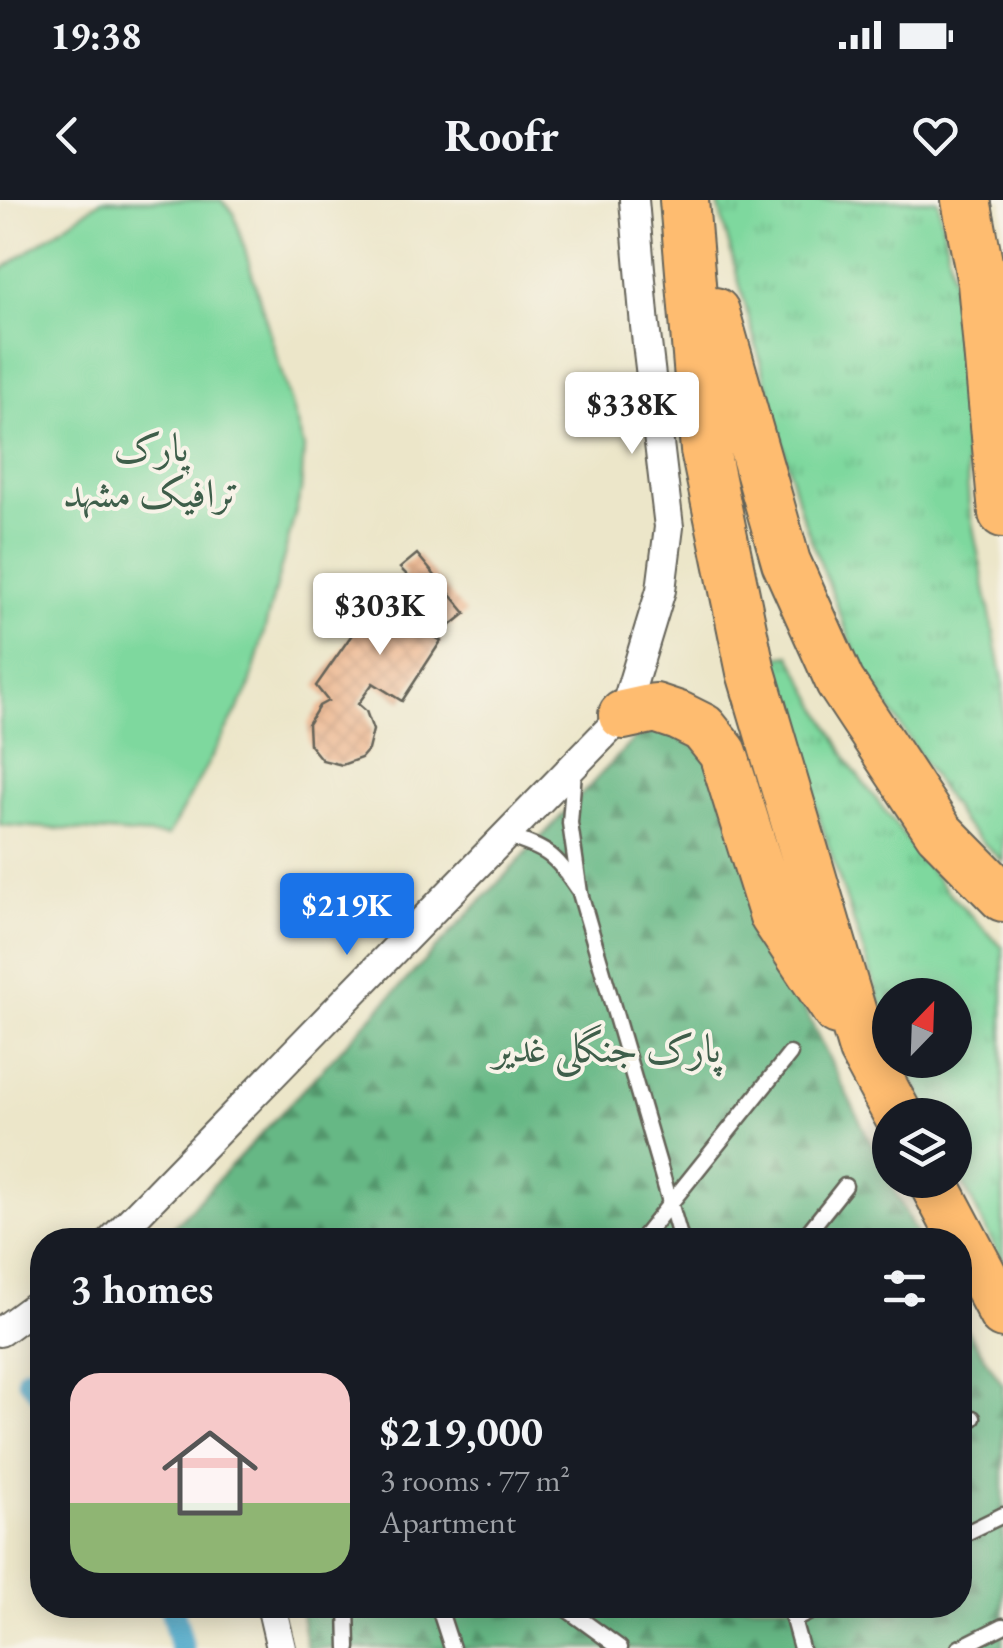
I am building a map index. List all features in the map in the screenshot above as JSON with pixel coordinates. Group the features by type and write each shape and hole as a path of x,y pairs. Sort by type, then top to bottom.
{"highway":[{"path":"966,200 982,283 1003,513"},
{"path":"684,202 705,450 748,654 863,1050"},
{"path":"684,202 786,562 840,682 939,832 1003,897"},
{"path":"623,714 655,708 678,716 703,728 723,753 774,916 863,1050 889,1098"},
{"path":"942,1198 957,1228"},
{"path":"972,1255 1003,1314"}],"street":[{"path":"124,1228 623,714 661,590 669,527 634,200"},
{"path":"0,1332 30,1309"},
{"path":"274,1618 281,1648"}],"lane":[{"path":"575,765 570,824 580,893 677,1228"},
{"path":"506,836 540,847 560,862 580,893"},
{"path":"651,1228 790,1054"},
{"path":"812,1228 845,1186"},
{"path":"972,1530 1003,1515"},
{"path":"347,1618 348,1648"},
{"path":"442,1618 452,1648"},
{"path":"580,1618 620,1648"},
{"path":"792,1618 801,1648"},
{"path":"959,1648 1003,1626"}],"green space":[{"name":"پارک ترافیک مشهد","path":"102,200 221,200 234,213 304,448 301,491 249,689 168,836 0,825 0,271"},
{"path":"717,200 938,200 955,290 969,506 1003,681 1003,862 963,823 858,660 801,513"},
{"path":"790,655 852,768 945,889 1003,948 1003,1264 970,1198 972,1098 922,1098 913,1078 972,1078 972,978 872,978 820,821 773,658"},
{"name":"پارک جنگلی غدیر","path":"649,723 708,753 764,927 872,1145 872,1198 898,1198 913,1228 172,1228"},
{"path":"972,1338 1003,1385 1003,1648 307,1648 302,1618 972,1618"}],"building":[{"path":"417,554 466,613 450,626 444,620 434,628 439,631 435,637 441,641 402,701 373,683 358,704 366,711 373,730 368,750 361,758 342,765 322,760 309,744 308,724 319,706 328,701 316,686 353,633 340,618 386,580 392,588 407,575 400,568"}],"waterway":[{"path":"174,1618 182,1648"}]}
